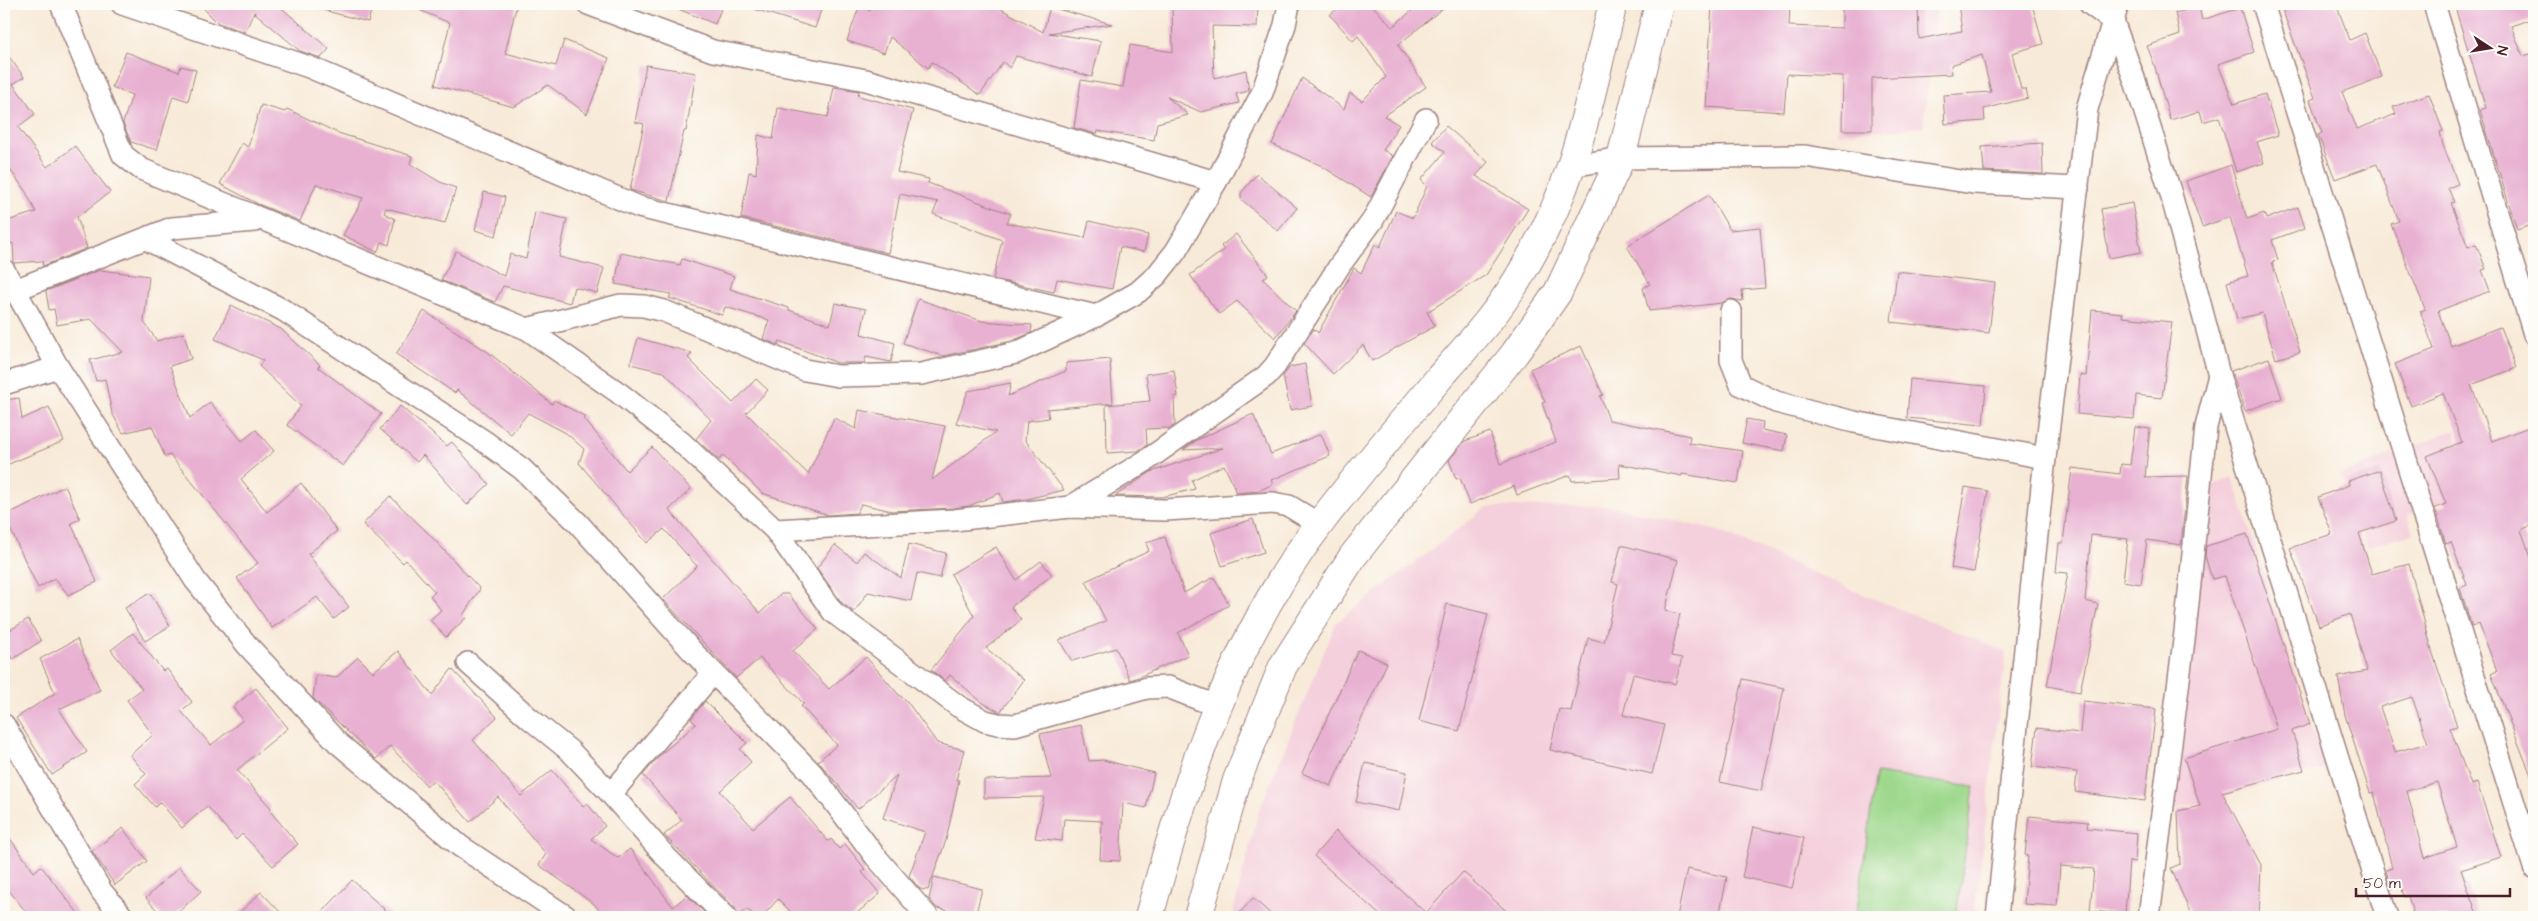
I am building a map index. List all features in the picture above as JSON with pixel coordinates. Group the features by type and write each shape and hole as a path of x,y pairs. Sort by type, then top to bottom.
{"main road":[{"path":"1149,917 1195,765 1247,643 1283,577 1318,524 1368,461 1490,319 1526,267 1551,216 1571,166 1613,4"},
{"path":"1198,917 1237,780 1283,666 1353,556 1515,353 1558,292 1621,158 1659,4"}],"street":[{"path":"61,4 124,155 141,169 527,329 619,393 668,430 775,530 833,612 958,706 985,721 998,724 1020,724 1147,688 1168,687 1219,707"},
{"path":"122,4 309,67 639,207 1096,316"},
{"path":"588,4 713,50 866,80 1216,182"},
{"path":"527,329 621,305 644,306 664,311 805,370 838,376 912,374 1016,353 1096,316 1138,292 1157,275 1176,251 1216,182 1262,93 1285,25 1289,4"},
{"path":"2090,4 2116,13"},
{"path":"2264,4 2527,820 2534,867"},
{"path":"2434,4 2534,334"},
{"path":"1997,917 2045,458 2087,109 2116,13"},
{"path":"2116,13 2135,81 2171,194 2219,375 2387,917"},
{"path":"1070,507 1147,460 1266,376 1275,366 1340,266 1373,220 1426,119"},
{"path":"1571,166 1621,158 1805,156 1973,183 2078,188"},
{"path":"15,290 146,239 185,226 261,220"},
{"path":"146,239 283,310 484,441 522,469 578,523 713,673 812,772 875,856 928,917"},
{"path":"4,270 58,367 195,580 247,646 338,743 460,846 566,917"},
{"path":"1731,310 1731,360 1741,385 1776,402 1854,422 2045,458"},
{"path":"4,384 58,367"},
{"path":"2149,917 2185,632 2206,427 2219,375"},
{"path":"775,530 954,520 1070,507 1165,510 1273,503 1289,506 1318,524"},
{"path":"468,663 570,752 611,794 666,857 726,917"},
{"path":"611,794 713,673"},
{"path":"4,724 102,892 123,917"}],"shaded area":[{"path":"1841,4 1924,4 1937,6 1923,127 1837,134"},
{"path":"2454,430 2476,490 2408,515 2413,533 2368,547 2342,474"},
{"path":"2233,477 2325,768 2173,810 2207,488"},
{"path":"1610,506 1722,532 1857,592 2006,652 1974,917 1232,917 1258,813 1336,623 1487,507"}],"green space":[{"path":"1876,773 1974,787 1956,917 1856,917"}],"building":[{"path":"199,4 277,4 329,49 321,58 300,51 254,12 245,32 218,23"},
{"path":"320,4 373,4 368,22 319,9"},
{"path":"405,4 517,4 505,53 556,66 564,40 609,58 587,114 548,85 514,107 435,85 450,23"},
{"path":"666,4 723,4 715,24"},
{"path":"751,4 823,4 815,28 751,8"},
{"path":"872,4 992,4 1043,32 1050,7 1112,24 1049,33 1101,41 1092,77 1016,56 1010,68 1003,62 980,95 932,62 928,68 890,37 884,53 847,41 859,7 870,11"},
{"path":"1172,4 1258,4 1257,27 1212,26 1214,78 1246,70 1249,91 1236,94 1239,103 1201,112 1167,97 1188,115 1157,123 1154,140 1098,131 1097,134 1074,128 1081,80 1123,87 1130,45 1173,52"},
{"path":"1342,4 1371,4 1392,27 1420,4 1448,4 1398,45 1426,87 1384,116 1399,125 1383,150 1393,156 1371,197 1320,165 1272,144 1302,78 1344,109 1350,93 1362,101 1386,77 1358,36 1353,41 1330,15"},
{"path":"1712,4 1790,4 1789,26 1842,28 1842,4 1918,4 1919,39 1962,31 1958,4 2032,4 2043,44 2012,53 2021,89 2026,89 2028,98 1984,109 1985,121 1945,124 1943,95 1991,92 1982,55 1951,65 1952,74 1872,78 1872,130 1842,130 1843,76 1787,74 1784,112 1706,107"},
{"path":"2296,4 2336,4 2350,40 2365,33 2382,77 2342,92 2357,129 2396,114 2393,107 2429,94 2443,131 2440,132 2443,145 2458,184 2448,188 2454,202 2451,203 2468,247 2476,244 2486,269 2482,270 2490,291 2438,311 2451,346 2500,327 2516,368 2471,385 2492,441 2534,425 2534,524 2521,530 2534,566 2534,783 2491,674 2497,671 2479,624 2472,627 2460,588 2467,585 2451,542 2446,544 2435,508 2446,504 2427,456 2462,442 2443,393 2411,406 2395,364 2434,349 2420,311 2425,309 2391,224 2399,221 2377,164 2335,179 2318,135 2322,133 2310,100 2315,98 2282,9"},
{"path":"2454,4 2526,4 2531,19 2511,26 2523,56 2534,53 2534,224 2517,230 2480,110 2486,108"},
{"path":"2199,7 2202,20 2240,8 2254,52 2218,64 2234,104 2265,94 2278,135 2257,142 2264,163 2236,172 2219,117 2203,122 2200,111 2170,120 2147,46 2180,35 2175,13"},
{"path":"4,50 24,77 13,84 35,114 18,127 47,167 75,146 110,192 77,217 87,248 43,266 42,261 14,263 13,243 4,246 4,222 36,212 26,192 4,161"},
{"path":"126,52 179,72 181,66 196,70 188,101 173,96 157,150 131,142 123,123 132,95 112,87"},
{"path":"646,65 696,73 686,131 684,131 669,201 630,190 644,124 635,122"},
{"path":"834,87 859,91 858,96 913,110 897,172 929,179 928,183 1011,214 1007,223 1085,238 1089,221 1148,235 1144,252 1120,247 1112,289 1057,279 1054,292 993,279 1002,240 933,214 938,202 900,194 888,253 741,218 749,172 756,174 758,135 773,139 778,108 828,117"},
{"path":"261,105 285,112 287,109 338,133 412,156 410,164 440,182 456,188 445,223 386,208 384,213 395,219 389,245 382,242 377,252 343,235 363,198 316,184 300,221 258,204 220,184 242,143 248,147"},
{"path":"1446,126 1488,162 1476,176 1528,209 1486,275 1427,312 1435,326 1372,361 1363,345 1333,374 1304,343 1314,329 1318,333 1354,268 1361,273 1375,244 1380,247 1396,211 1413,218 1427,186 1421,180 1445,152 1432,142"},
{"path":"2042,143 2043,174 1984,171 1982,147"},
{"path":"2231,165 2247,219 2264,213 2266,219 2298,207 2305,228 2272,240 2278,260 2272,262 2300,352 2276,359 2262,313 2237,319 2227,282 2248,276 2230,217 2202,227 2186,181"},
{"path":"1257,174 1297,208 1278,231 1241,199 1241,193"},
{"path":"484,192 505,197 496,236 475,230"},
{"path":"1709,195 1730,230 1760,227 1765,288 1742,290 1743,301 1731,299 1722,303 1649,311 1643,288 1650,284 1627,246"},
{"path":"2132,203 2141,252 2109,258 2101,209"},
{"path":"535,212 567,219 559,257 604,268 597,293 574,287 570,303 503,286 495,302 441,280 456,251 504,276 510,254 526,259"},
{"path":"1236,234 1268,275 1263,279 1296,311 1275,338 1237,301 1219,314 1190,275 1224,250 1221,246"},
{"path":"621,253 680,265 682,259 734,276 730,289 789,308 789,310 830,325 835,303 866,309 861,334 895,343 891,362 866,357 864,363 838,363 779,341 778,345 763,339 769,320 725,307 722,315 669,298 671,294 615,284"},
{"path":"100,270 149,276 144,322 157,341 184,333 191,359 170,366 190,418 210,402 242,441 256,430 274,451 241,479 267,512 301,483 337,531 308,554 349,607 334,619 317,597 272,628 237,578 258,563 170,455 165,457 152,426 123,433 112,413 105,379 96,381 90,360 123,352 91,319 57,325 54,309 49,310 46,291"},
{"path":"1897,271 1995,283 1989,333 1891,322"},
{"path":"918,299 982,321 1032,325 1031,333 1012,341 943,356 903,343"},
{"path":"231,305 281,329 320,365 318,367 381,414 343,466 287,425 301,406 259,366 263,360 215,339"},
{"path":"2092,310 2123,313 2122,317 2172,322 2162,398 2136,395 2134,419 2077,414 2080,375 2086,376"},
{"path":"424,311 488,352 552,404 554,400 586,417 584,419 627,471 652,447 691,489 669,510 760,613 781,594 788,594 818,629 793,651 829,689 866,657 899,695 906,700 937,743 964,750 956,780 959,780 946,840 928,890 920,889 909,876 925,832 883,818 897,775 858,809 818,761 837,745 801,706 804,704 760,658 736,678 663,599 697,566 664,529 647,543 579,463 584,449 566,433 528,413 511,434 457,390 455,393 396,354"},
{"path":"638,338 692,353 688,358 733,403 756,379 768,390 746,413 808,474 834,418 856,429 859,410 945,426 932,480 996,432 956,423 968,391 1011,383 1008,396 1066,371 1066,363 1110,359 1113,403 1047,409 1049,418 1027,421 1025,440 1064,490 1027,499 1003,502 1000,493 969,506 953,508 892,511 861,504 857,513 828,515 762,493 723,455 719,460 696,439 711,420 664,372 630,364"},
{"path":"1581,346 1603,395 1600,396 1609,420 1690,436 1689,443 1743,451 1738,483 1682,474 1682,476 1619,464 1620,478 1572,481 1570,475 1517,495 1514,486 1470,504 1460,478 1456,479 1449,460 1465,441 1490,432 1500,464 1556,442 1542,403 1545,402 1530,369"},
{"path":"2269,358 2282,398 2245,411 2231,371"},
{"path":"1305,364 1312,406 1290,410 1283,376 1290,367"},
{"path":"1174,370 1178,396 1174,397 1175,425 1170,428 1146,429 1147,445 1137,451 1107,453 1106,405 1150,401 1146,374"},
{"path":"1910,379 1986,386 1983,425 1907,418"},
{"path":"19,398 22,419 49,407 64,441 4,466 4,400"},
{"path":"400,406 447,446 452,442 489,484 467,505 423,455 417,462 380,429"},
{"path":"1253,414 1271,454 1321,434 1330,456 1271,480 1273,484 1258,491 1237,493 1224,465 1192,480 1195,489 1162,497 1115,496 1151,472 1223,448 1183,450 1197,440"},
{"path":"1747,419 1763,422 1762,430 1787,435 1784,451 1742,443"},
{"path":"2135,427 2150,429 2145,477 2188,476 2181,545 2147,540 2141,584 2123,581 2128,539 2091,535 2085,601 2098,604 2080,692 2047,686 2068,573 2056,572 2059,543 2063,543 2072,468 2120,474 2121,464 2130,465"},
{"path":"2380,470 2396,521 2359,533 2372,574 2409,564 2433,654 2457,726 2450,728 2471,785 2477,783 2501,857 2461,870 2478,917 2414,917 2408,896 2404,897 2401,885 2391,889 2386,870 2392,868 2374,792 2370,793 2345,715 2338,677 2367,671 2350,614 2319,626 2290,548 2332,534 2318,497 2349,485 2348,481","holes":["2412,697 2428,743 2395,752 2380,707","2437,782 2457,847 2424,858 2407,791"]},
{"path":"65,486 80,519 71,523 97,582 68,595 55,578 38,588 4,516"},
{"path":"1965,487 1988,491 1974,572 1951,568"},
{"path":"390,496 430,535 480,589 463,615 466,618 446,637 430,620 441,610 430,596 435,592 406,560 403,563 363,524"},
{"path":"1253,519 1264,552 1222,566 1211,533"},
{"path":"2247,534 2310,724 2292,731 2304,770 2222,792 2261,865 2259,917 2192,917 2171,868 2180,864 2178,811 2200,806 2184,758 2277,729 2225,576 2212,579 2205,556 2206,546"},
{"path":"1165,537 1184,593 1214,577 1229,605 1178,633 1188,655 1139,677 1130,680 1116,648 1072,661 1059,640 1106,621 1086,581 1149,551 1146,543"},
{"path":"909,544 946,553 940,578 917,573 911,601 868,592 854,612 842,603 817,568 835,545 857,562 864,552 901,578"},
{"path":"1621,545 1678,560 1665,611 1680,614 1671,656 1682,658 1675,684 1633,674 1623,715 1664,725 1652,774 1550,750 1559,709 1571,711 1588,638 1604,642 1618,584 1612,582"},
{"path":"996,547 1016,580 1041,561 1052,575 1011,607 1021,620 986,648 1024,680 1000,712 983,703 950,675 945,681 931,670 974,616 951,574"},
{"path":"150,593 170,626 145,641 125,608"},
{"path":"1447,604 1488,614 1459,731 1419,721"},
{"path":"28,619 41,641 13,659 4,645 4,634"},
{"path":"133,633 163,671 167,669 192,702 181,711 211,745 243,720 233,707 256,688 288,728 237,770 271,808 269,810 298,844 273,866 242,834 236,840 207,806 182,828 160,802 155,807 135,784 146,774 130,755 153,735 127,700 142,689 111,650"},
{"path":"77,639 100,690 59,709 87,752 52,775 16,718 55,693 40,659"},
{"path":"1358,650 1387,663 1331,786 1302,773"},
{"path":"398,651 432,695 452,669 497,717 473,740 521,796 552,770 583,806 587,803 605,826 591,839 618,858 630,849 673,907 687,895 709,917 605,917 594,904 539,865 546,854 498,797 470,822 434,781 427,786 390,746 376,759 313,698 316,675 336,678 358,657 373,672"},
{"path":"1743,679 1784,688 1761,791 1720,782"},
{"path":"705,701 747,743 740,749 751,762 720,791 753,828 790,797 828,841 831,839 839,849 845,844 865,869 862,872 880,894 852,917 796,917 778,899 762,917 756,917 747,909 738,917 735,908 664,835 682,820 643,775 661,754 696,724 691,719"},
{"path":"2083,701 2156,709 2145,801 2075,792 2077,772 2032,767 2037,728 2080,733"},
{"path":"1081,725 1089,761 1103,760 1154,773 1146,808 1123,803 1120,861 1100,860 1102,821 1064,819 1062,841 1035,838 1044,797 984,798 984,780 1051,778 1040,734"},
{"path":"1365,763 1407,772 1399,811 1356,802"},
{"path":"2029,816 2088,822 2087,828 2137,833 2135,862 2129,861 2125,914 2090,911 2094,869 2060,866 2057,906 2024,904 2028,856 2025,855"},
{"path":"1753,827 1804,838 1792,888 1742,877"},
{"path":"123,828 147,861 115,885 92,851"},
{"path":"4,830 34,872 41,866 81,917 30,917 4,884"},
{"path":"1336,831 1426,913 1463,872 1513,917 1382,917 1314,856"},
{"path":"179,867 201,891 173,917 163,917 146,898"},
{"path":"1687,869 1727,877 1719,917 1677,917"},
{"path":"934,877 982,889 975,917 937,908 929,899"},
{"path":"352,880 393,917 318,917"},
{"path":"261,892 285,917 235,917"},
{"path":"1253,898 1274,917 1236,917"}]}
